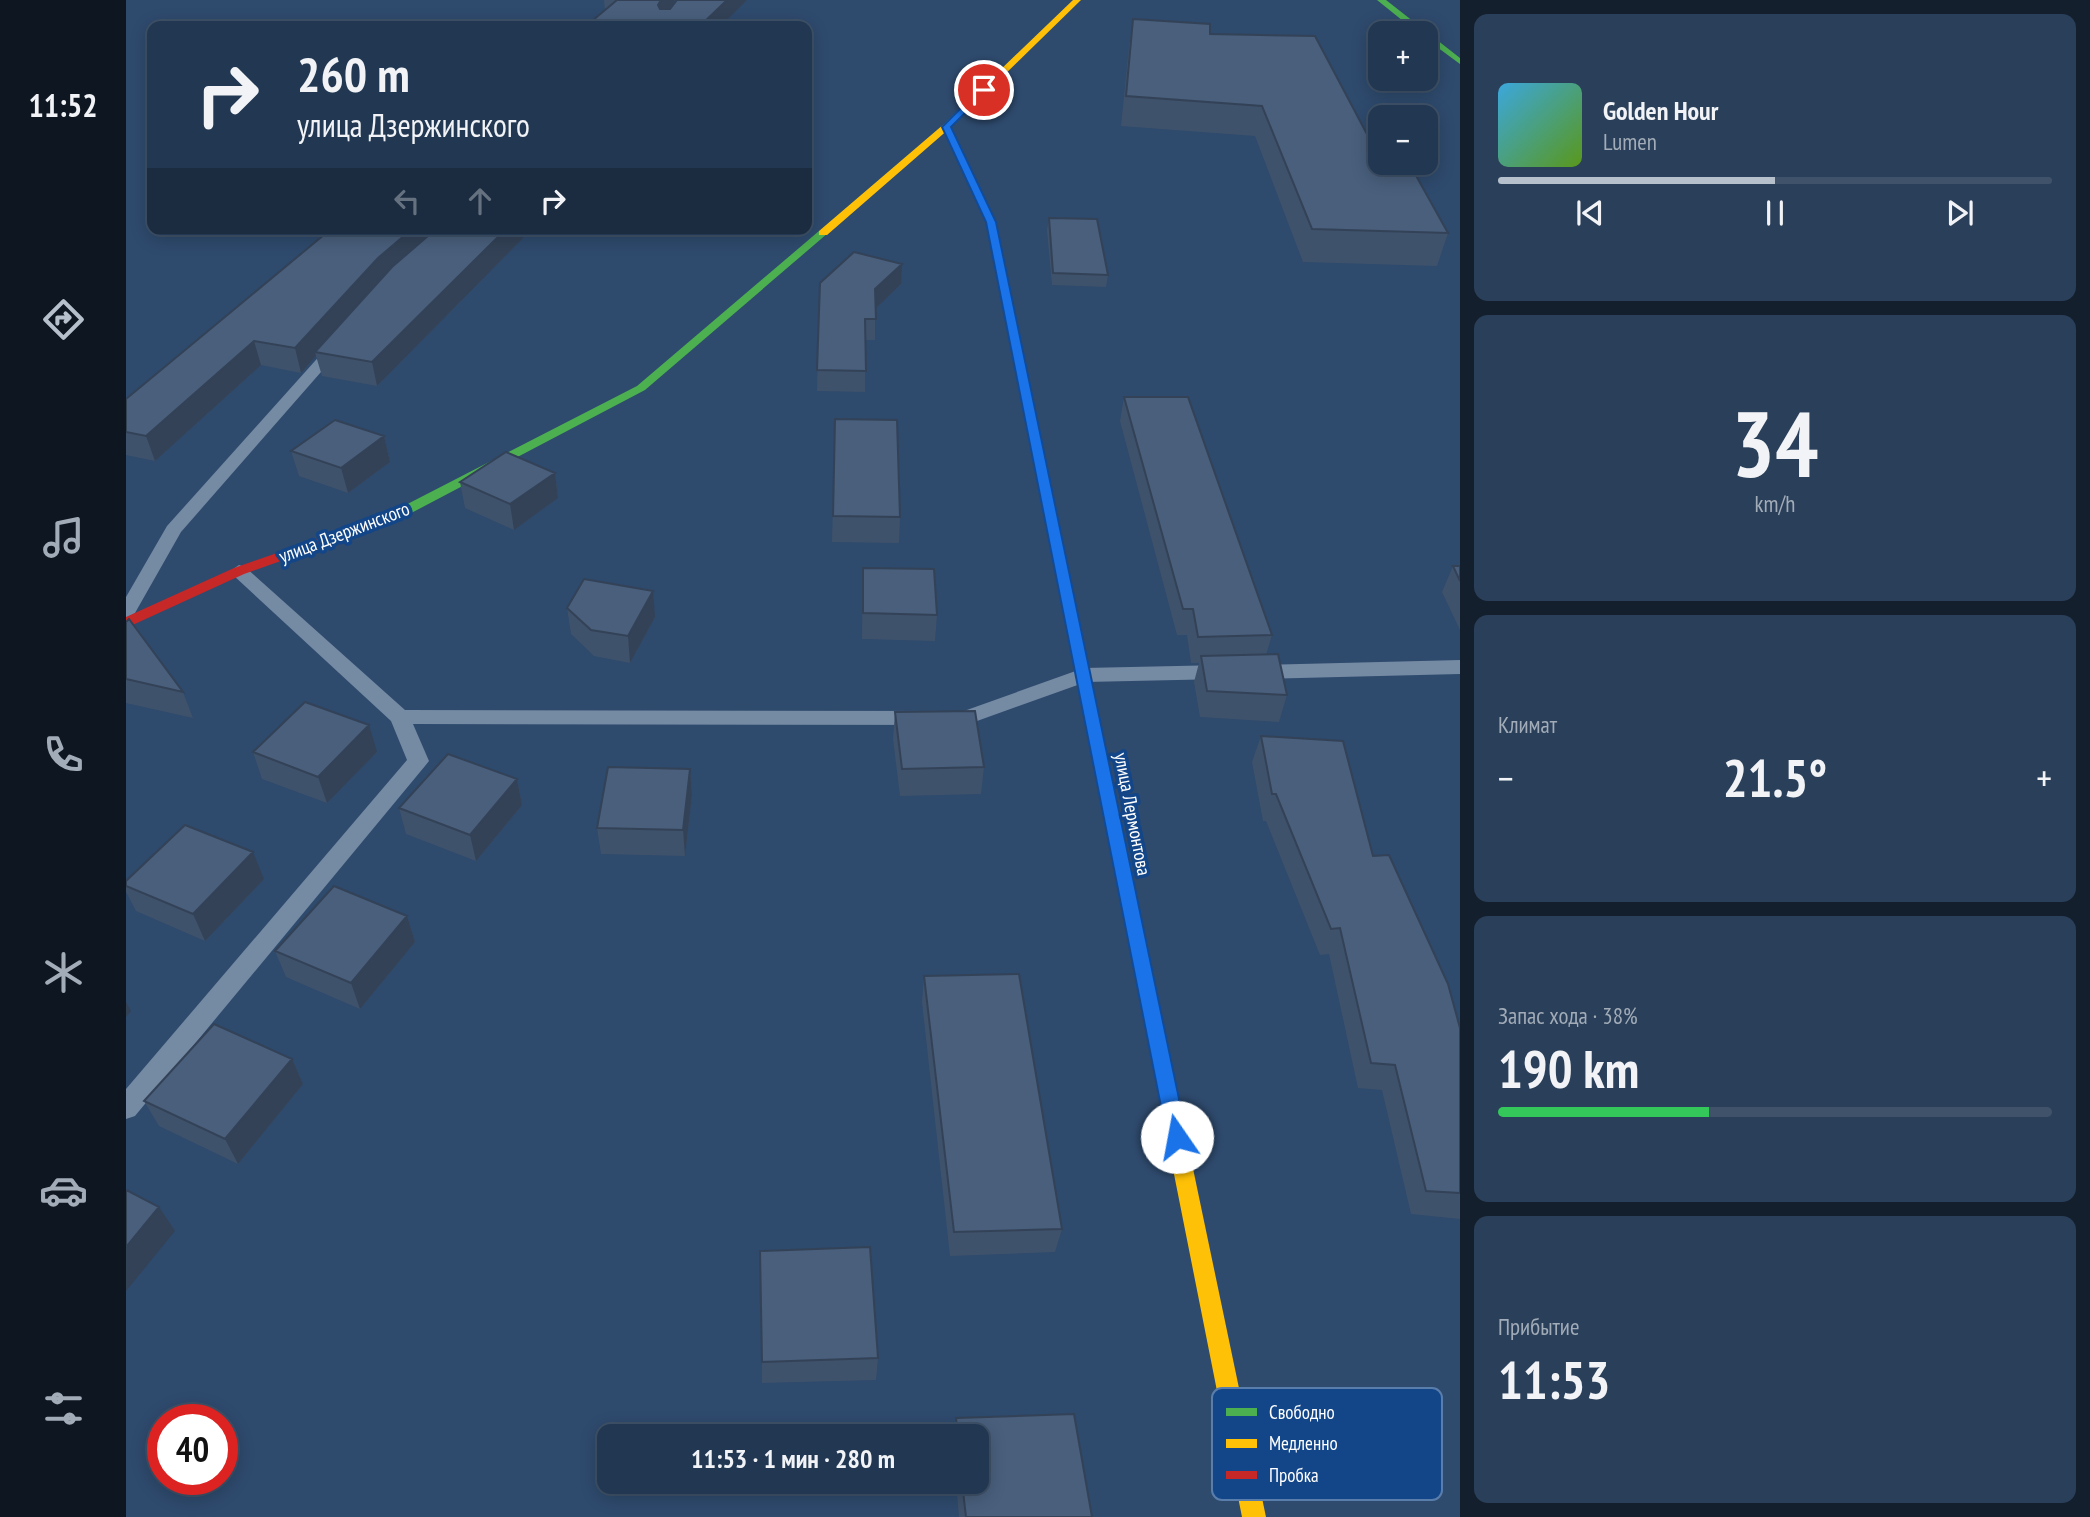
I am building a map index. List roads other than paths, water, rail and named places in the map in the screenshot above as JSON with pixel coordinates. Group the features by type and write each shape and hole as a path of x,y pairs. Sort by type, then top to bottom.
{"street":[{"name":"улица Дзержинского","path":"126,622 239,571 393,517 641,388 947,127 1077,0"},
{"path":"1381,0 1408,21"},
{"path":"1438,44 1460,62"},
{"name":"улица Лермонтова","path":"947,127 991,222 1228,1388"}],"lane":[{"path":"126,613 173,530 344,337"},
{"path":"126,1108 418,761 400,718 239,571"},
{"path":"400,718 966,718 1083,676 1460,667"}]}
